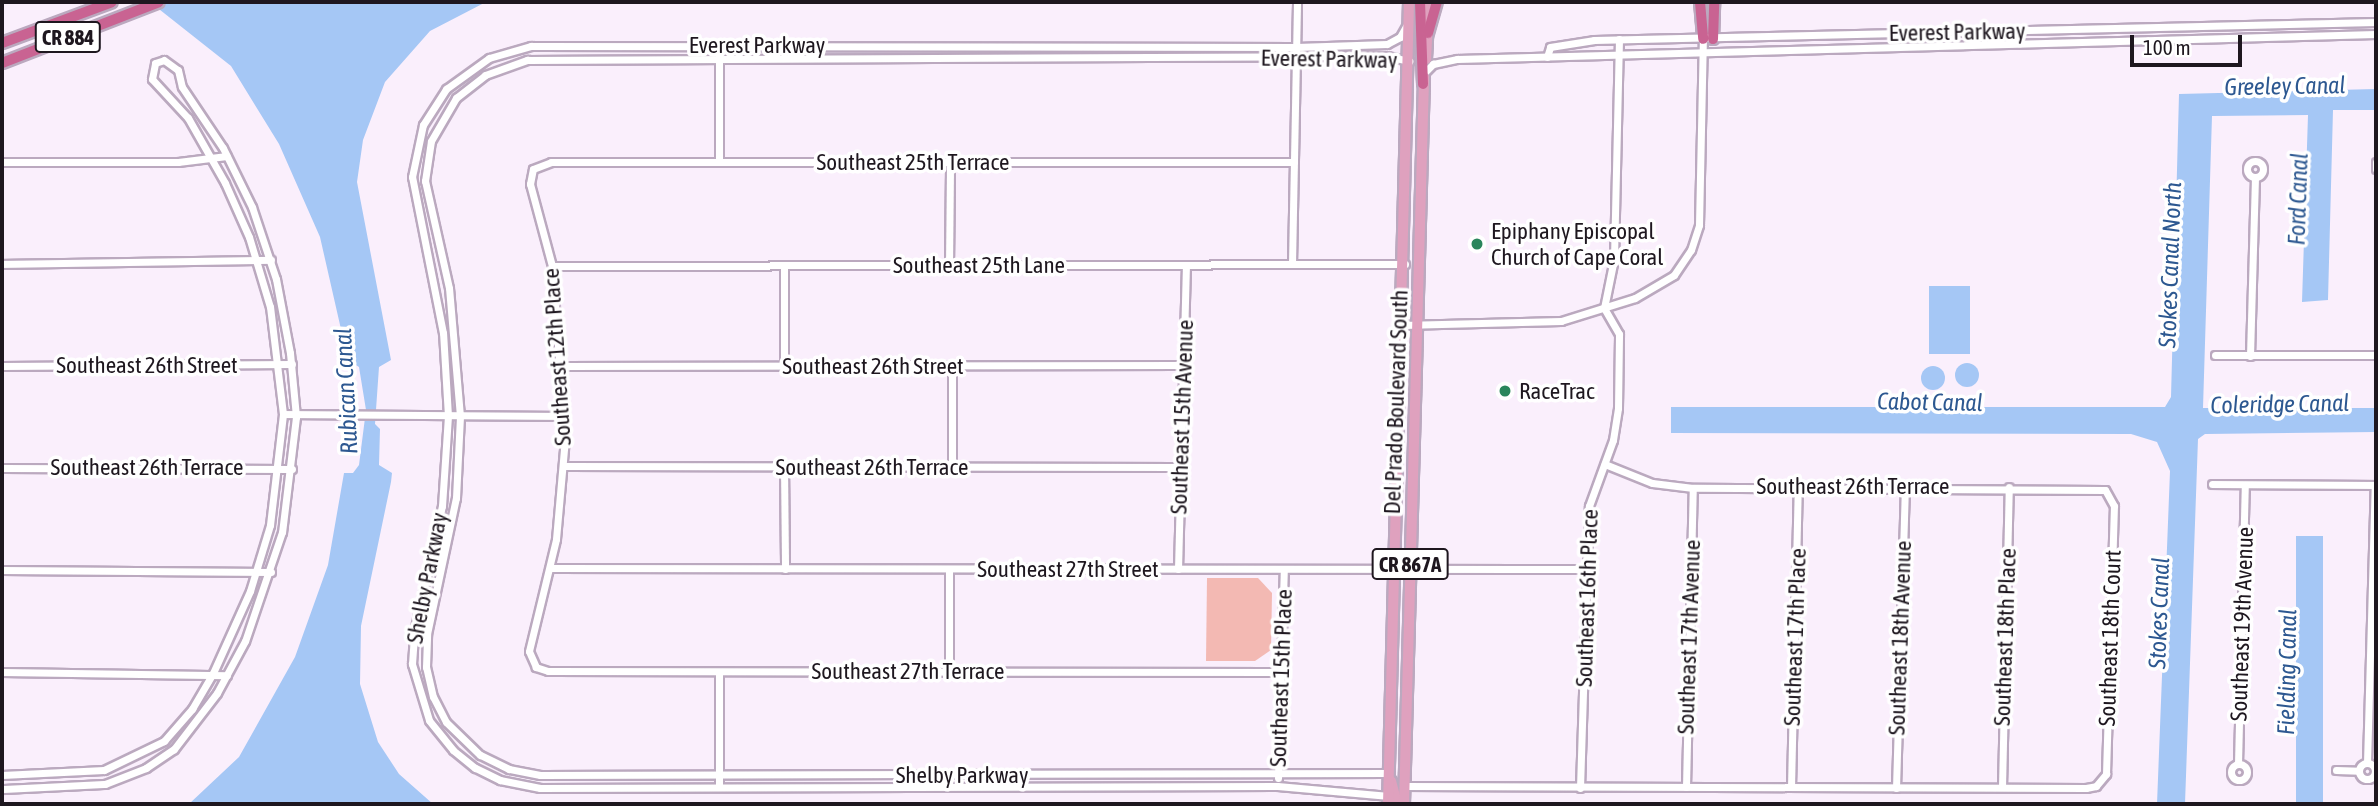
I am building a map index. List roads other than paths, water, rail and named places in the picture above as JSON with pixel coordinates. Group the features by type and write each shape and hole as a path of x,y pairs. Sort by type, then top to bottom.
{"highway":[{"name":"CR 884","path":"2,43 112,2"},
{"name":"CR 884","path":"2,63 159,2"},
{"path":"1420,2 1424,78"},
{"path":"1428,33 1437,2"},
{"path":"1700,2 1708,39"},
{"path":"1708,39 1714,2"}],"main road":[{"name":"Del Prado Boulevard South","path":"1388,800 1405,264 1409,2"},
{"name":"Del Prado Boulevard South","path":"1405,804 1424,78 1429,2"},
{"path":"1391,716 1397,733 1396,766 1405,786"},
{"path":"1389,773 1397,804"}],"street":[{"path":"1292,264 1297,2"},
{"name":"Everest Parkway","path":"448,416 443,333 412,177 419,135 439,97 479,63 531,46 1296,47 1387,44 1400,37 1408,22"},
{"name":"Everest Parkway","path":"1547,57 1550,47 1619,39 2376,22"},
{"path":"2343,23 2343,35"},
{"path":"2105,29 2106,41"},
{"path":"2028,31 2029,43"},
{"path":"1916,33 1916,45"},
{"name":"Everest Parkway","path":"1424,78 1433,64 1449,60 2376,34"},
{"path":"1604,308 1614,260 1619,39"},
{"path":"1402,325 1561,321 1604,308 1667,281 1686,258 1699,225 1703,51 1708,39"},
{"path":"719,45 719,162"},
{"path":"1035,46 1035,58"},
{"name":"Everest Parkway","path":"460,416 456,335 425,181 432,141 456,98 485,75 538,58 1296,59 1387,56 1409,61"},
{"path":"2,775 74,775 126,763 155,747 179,726 213,673 258,570 279,467 283,414 278,365 258,263 214,161 188,118 152,79 155,63 173,63 178,70 181,87 227,156 271,260 292,363 296,417 292,468 271,572 227,675 188,736 146,768 96,786 2,789"},
{"path":"2,162 214,161 227,156"},
{"name":"Southeast 25th Terrace","path":"533,169 551,162 1294,163"},
{"path":"949,265 950,162"},
{"path":"2376,162 2376,169"},
{"name":"Southeast 12th Place","path":"533,169 530,184 552,266 563,366 564,416 564,466 551,568 529,651 536,667"},
{"path":"2250,356 2255,177"},
{"path":"420,225 433,222"},
{"path":"2,264 258,263 271,260"},
{"name":"Southeast 25th Lane","path":"552,266 1405,264"},
{"path":"783,366 784,265"},
{"name":"Southeast 15th Avenue","path":"1178,569 1186,265"},
{"name":"Southeast 16th Place","path":"1580,788 1585,569 1591,498 1605,464 1618,420 1620,343 1604,308"},
{"path":"2215,355 2376,355"},
{"name":"Southeast 26th Street","path":"2,366 292,363"},
{"name":"Southeast 26th Street","path":"563,366 1182,365"},
{"path":"952,366 952,467"},
{"path":"283,414 296,417 564,416"},
{"name":"Shelby Parkway","path":"448,416 442,506 413,644 415,683 434,728 460,756 492,776 540,788 1277,786 1388,800"},
{"name":"Shelby Parkway","path":"460,416 456,498 427,634 428,678 441,714 465,744 499,765 540,775 1389,773"},
{"name":"Southeast 26th Terrace","path":"1605,464 1652,483 1693,488 2008,487 2105,490"},
{"name":"Southeast 26th Terrace","path":"564,466 1180,467"},
{"path":"783,466 785,569"},
{"name":"Southeast 26th Terrace","path":"2,468 292,468"},
{"path":"2212,484 2376,485 2367,763 2359,771 2336,770"},
{"name":"Southeast 19th Avenue","path":"2238,764 2245,485"},
{"name":"Southeast 17th Place","path":"1791,787 1798,487"},
{"name":"Southeast 18th Avenue","path":"1896,788 1905,487"},
{"name":"Southeast 18th Place","path":"2002,788 2008,487"},
{"name":"Southeast 17th Avenue","path":"1686,787 1693,488"},
{"name":"Southeast 18th Court","path":"2002,788 2096,786 2106,774 2114,506 2105,490"},
{"name":"Southeast 27th Street","path":"551,568 1585,569"},
{"path":"2,569 271,572"},
{"path":"949,569 949,671"},
{"name":"Southeast 15th Place","path":"1277,786 1284,569"},
{"name":"Southeast 27th Terrace","path":"536,667 548,671 1281,672"},
{"path":"2,672 227,675"},
{"path":"719,672 719,787"},
{"path":"2359,771 2365,779 2372,777 2374,767 2367,763"},
{"path":"540,775 540,788"},
{"path":"1405,786 2002,788"}],"water":[{"path":"150,2 486,2 430,31 385,82 363,140 357,182 391,360 379,367 375,424 380,429 379,465 392,473 361,626 360,684 378,742 399,774 433,804 189,804 239,757 295,657 328,565 344,473 353,473 359,465 366,410 359,367 348,360 320,237 279,144 231,66"},
{"path":"2376,89 2376,110 2333,110 2328,300 2302,302 2308,115 2212,116 2203,408 2376,408 2376,432 2205,434 2198,439 2185,804 2157,804 2170,471 2157,442 2131,434 1671,433 1671,407 2165,407 2171,397 2179,94"},
{"path":"1929,286 1970,286 1970,354 1929,354"},
{"path":"1967,363 1978,370 1979,375 1972,386 1967,387 1956,380 1955,375 1962,364"},
{"path":"1928,366 1938,366 1945,373 1945,383 1938,390 1928,390 1921,383 1921,373"},
{"path":"2296,536 2323,536 2323,804 2296,804"}],"place":[{"name":"Epiphany Episcopal Church of Cape Coral","path":"1477,244"},
{"name":"RaceTrac","path":"1505,391"}],"water label":[{"name":"Greeley Canal","path":"2285,86"},
{"name":"Ford Canal","path":"2298,199"},
{"name":"Stokes Canal North","path":"2170,265"},
{"name":"Rubican Canal","path":"346,391"},
{"name":"Cabot Canal","path":"1930,402"},
{"name":"Coleridge Canal","path":"2280,404"},
{"name":"Stokes Canal","path":"2159,613"},
{"name":"Fielding Canal","path":"2287,672"}]}
